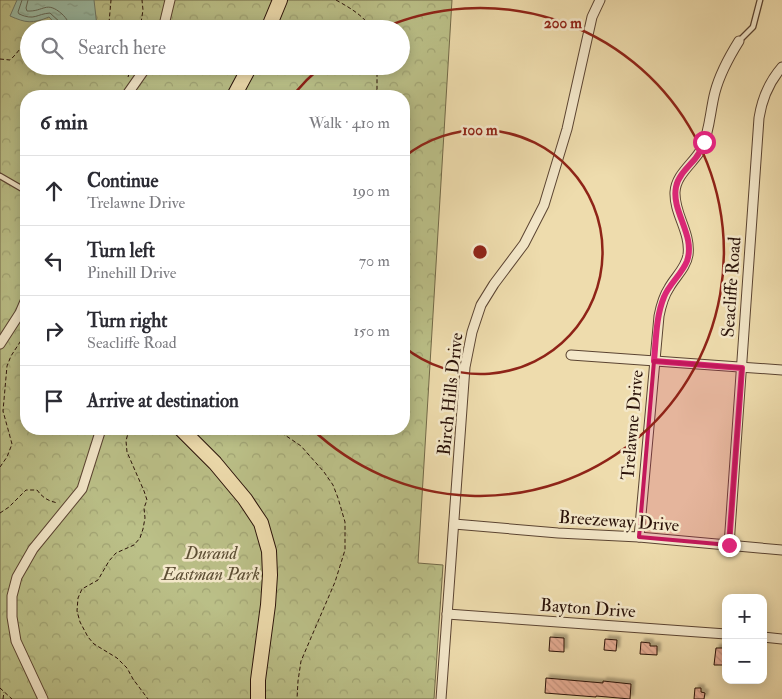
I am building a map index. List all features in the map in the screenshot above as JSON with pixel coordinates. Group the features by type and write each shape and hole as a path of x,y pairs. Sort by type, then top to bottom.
{"main road":[{"path":"272,20 280,0"},
{"path":"237,90 245,75"},
{"path":"187,435 245,499 261,523 269,551 268,604 258,680 258,699"}],"street":[{"path":"165,20 170,0"},
{"name":"Birch Hills Drive","path":"441,699 466,367 472,332 481,305 524,244 544,205 567,129 592,18 600,0"},
{"name":"Trelawne Drive","path":"639,537 654,361 661,307 664,296 687,261 688,254 688,242 675,198 676,183 696,158 704,142 718,80 726,61 739,41"},
{"name":"Seacliffe Road","path":"729,545 759,118 765,94 782,67"},
{"path":"130,90 141,75"},
{"path":"0,344 20,313"},
{"path":"571,355 782,370"},
{"path":"43,699 16,641 12,617 12,596 17,577 33,549 82,489 99,435"},
{"name":"Breezeway Drive","path":"454,524 558,533 639,537 782,550"},
{"name":"Bayton Drive","path":"447,614 722,634"},
{"path":"767,638 782,639"}],"lane":[{"path":"739,41 753,27 760,0"},
{"path":"0,176 20,188"}],"path":[{"path":"109,20 111,0"},
{"path":"141,20 142,0"},
{"path":"336,0 356,11 365,20"},
{"path":"0,59 10,60 20,48"},
{"path":"377,75 377,90"},
{"path":"0,467 7,457 12,444 3,411 7,366 20,342"},
{"path":"128,435 127,452 147,500 144,508 143,529 140,538 134,545 116,553 98,580 82,589 78,598 78,611 80,622 88,638 94,644 117,658 127,668 148,699"},
{"path":"285,435 301,446 324,472 336,492 345,522 345,550 335,582 300,661 297,699"},
{"path":"0,513 26,490 37,490 50,502 68,505"},
{"path":"0,688 12,699"},
{"path":"3,699 4,692"}],"highlighted area":[{"path":"654,361 742,368 729,545 639,537"}],"green space":[{"name":"Durand Eastman Park","path":"0,0 452,0 418,563 443,565 434,699 0,699"}],"water":[{"path":"17,0 94,0 96,20 52,20 49,17 41,20 22,20 10,16"}],"building":[{"path":"550,637 564,638 564,652 549,651"},
{"path":"605,639 617,640 616,651 604,650"},
{"path":"641,642 650,643 650,646 657,646 657,655 640,654"},
{"path":"716,648 722,648 722,665 714,665"},
{"path":"546,678 631,684 630,699 545,693"},
{"path":"695,688 701,688 701,692 705,693 704,699 694,699"}],"route":[{"path":"704,142 696,158 676,183 675,198 686,231 688,254 687,261 664,296 659,316 654,361 742,368 729,545"}]}
